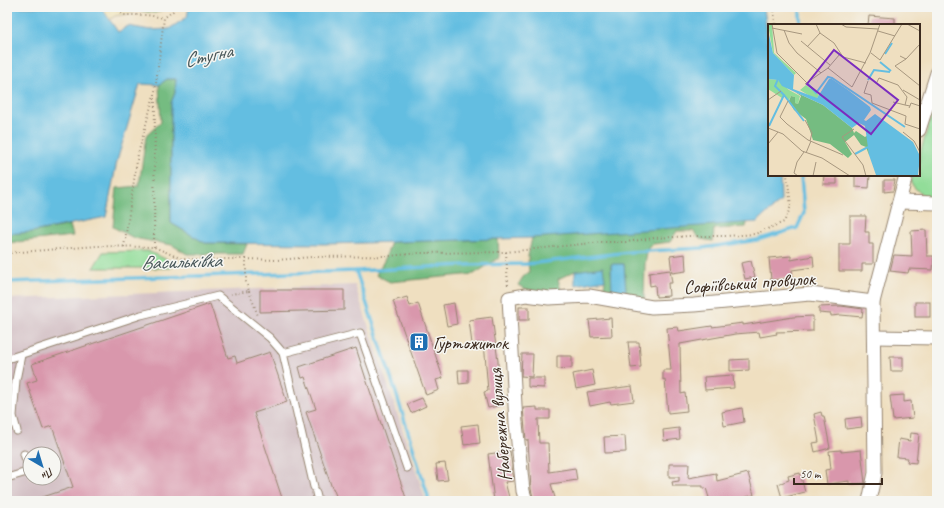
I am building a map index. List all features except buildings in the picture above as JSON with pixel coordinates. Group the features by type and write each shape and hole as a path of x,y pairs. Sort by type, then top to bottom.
{"street":[{"path":"920,127 937,73"},
{"path":"869,501 875,473 873,302 906,176"},
{"path":"899,202 937,203"},
{"name":"Софіївський провулок","path":"652,307 710,304 810,294 873,302"},
{"name":"Набережна вулиця","path":"526,501 523,491 516,423 509,298 526,295 549,298 589,296 652,307"},
{"path":"874,337 937,338"}],"lane":[{"path":"7,359 141,315 218,296 270,338 283,353 316,494"},
{"path":"283,353 360,333 407,468"},
{"path":"17,431 13,416 16,380 21,354"},
{"path":"7,478 22,473"}],"path":[{"path":"116,7 123,15 147,15 164,18"},
{"path":"154,247 155,92 164,18 173,11 174,7"},
{"path":"774,7 775,24"},
{"path":"124,246 138,154 155,92"},
{"path":"7,253 97,246 124,246 154,247 182,259 277,260 312,257 389,256 419,253 506,252 602,242 626,242 654,238 755,234 784,222 791,206 787,176"},
{"path":"506,252 507,273"},
{"path":"246,259 246,282 260,321"},
{"path":"218,296 249,291"}],"shaded area":[{"path":"355,285 426,501 7,501 7,299"}],"green space":[{"path":"136,7 167,8 155,13 136,10"},
{"path":"167,79 176,79 175,93 171,103 171,223 205,243 247,244 243,254 187,254 172,245 134,238 113,227 117,188 139,186 146,136 161,122 159,85"},
{"path":"937,97 937,163 933,183 937,185 937,198 929,198 922,194 911,183 913,176 920,176 920,154"},
{"path":"750,212 746,227 714,229 713,241 700,239 693,231 677,231 670,242 653,244 648,248 645,264 644,300 631,300 626,291 624,264 611,265 612,293 604,287 605,280 575,271 558,279 561,291 550,293 539,292 528,290 518,285 523,277 529,272 528,256 532,238 606,219"},
{"path":"70,225 73,236 7,243 7,234 32,232"},
{"path":"498,239 499,258 474,274 390,282 376,275 385,259 391,242"},
{"path":"148,251 170,261 171,268 93,268 103,252"}],"sand":[{"path":"101,7 136,7 136,10 133,13 115,16 109,20"}],"water":[{"name":"Стугна","path":"7,7 101,7 118,32 128,26 150,30 169,29 187,17 189,7 764,7 768,41 768,176 780,176 781,201 757,222 532,238 328,244 205,243 171,223 171,103 175,93 176,79 167,79 159,85 140,84 117,161 106,217 32,232 7,234"},
{"path":"611,264 624,264 626,291 612,293"},
{"path":"603,267 605,280 575,285 575,271"}],"waterway":[{"path":"800,7 800,24"},
{"path":"7,282 527,264 629,252 703,248 757,240 797,228 804,213 801,176"},
{"name":"Васильківка","path":"356,271 396,393 428,496 428,501"}],"place":[{"name":"Гуртожиток","path":"419,342"}]}
